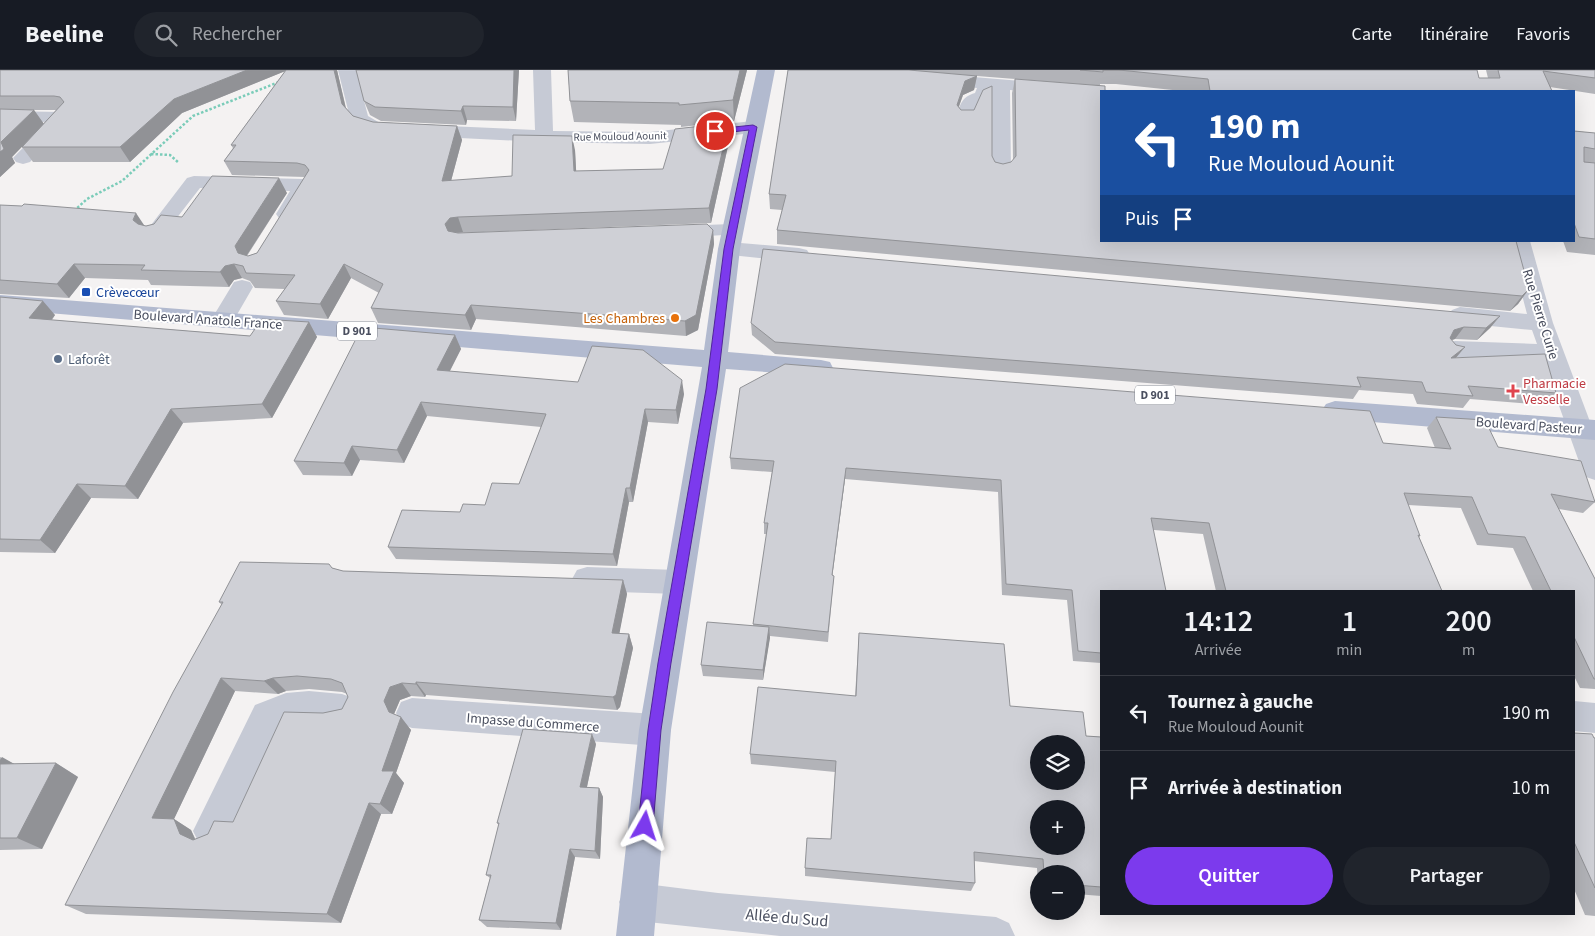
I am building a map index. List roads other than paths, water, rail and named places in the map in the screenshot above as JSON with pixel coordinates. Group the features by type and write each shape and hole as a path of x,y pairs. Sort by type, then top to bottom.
{"main road":[{"path":"637,919 654,730 712,389 730,239 766,70"},
{"name":"Boulevard Anatole France","path":"0,302 90,311 223,320 715,361"},
{"name":"D 901","path":"715,361 844,370"},
{"name":"Boulevard Pasteur","path":"1314,408 1587,429"}],"street":[{"name":"Rue Mouloud Aounit","path":"347,70 360,118 366,124 379,128 543,136 650,138 753,127"},
{"path":"542,70 545,122 543,136"},
{"path":"920,78 1100,93"},
{"path":"965,118 971,100 982,96 994,84"},
{"path":"994,84 1000,172"},
{"path":"0,116 62,117 24,158"},
{"path":"155,233 194,182 304,185 275,231"},
{"path":"662,232 730,239 818,257"},
{"name":"Rue Pierre Curie","path":"1520,242 1541,323 1587,429 1595,470"},
{"path":"223,320 242,288"},
{"path":"1442,314 1541,323"},
{"path":"1455,349 1553,353"},
{"path":"560,578 678,582"},
{"path":"211,831 266,716 286,708 309,706 342,709"},
{"name":"Impasse du Commerce","path":"412,713 654,730"},
{"path":"1575,716 1595,718"},
{"name":"Allée du Sud","path":"637,919 718,912 996,936"}],"place":[{"name":"Crèvecœur","path":"86,292"},
{"name":"Les Chambres","path":"675,318"},
{"name":"Laforêt","path":"58,359"},
{"name":"Pharmacie Vesselle","path":"1513,391"}]}
